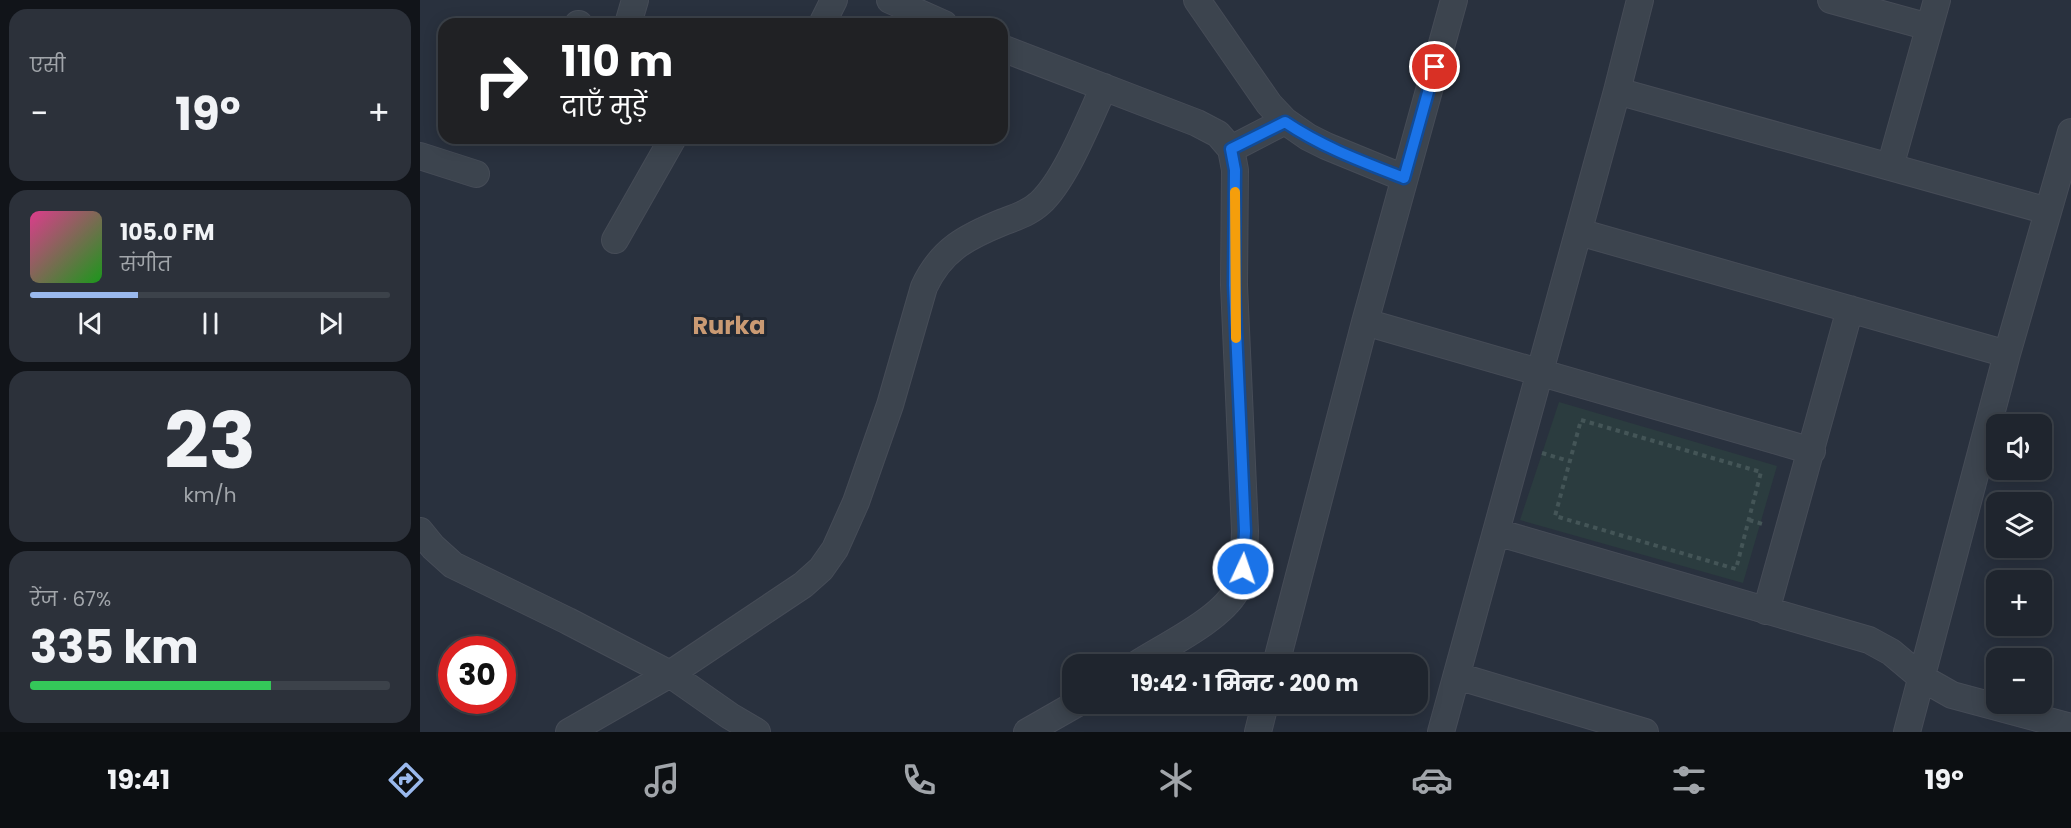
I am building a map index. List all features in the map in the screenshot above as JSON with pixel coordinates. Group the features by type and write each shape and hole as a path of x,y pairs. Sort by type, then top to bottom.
{"street":[{"path":"630,18 636,0"},
{"path":"825,18 834,0"},
{"path":"890,0 930,18"},
{"path":"1197,0 1269,104 1285,122 1326,146 1404,178"},
{"path":"1279,654 1365,322 1454,0"},
{"path":"1441,732 1579,232 1640,0"},
{"path":"1831,0 1929,27"},
{"path":"1890,167 1937,0"},
{"path":"1008,50 1197,123 1218,134 1231,149 1235,170 1234,285 1245,531 1243,569 1237,590 1223,609 1153,654"},
{"path":"569,732 670,674 803,585 821,568 836,549 856,502 890,405 924,287 931,271 945,254 965,239 1026,213 1050,193 1061,176 1104,87"},
{"path":"1617,91 2048,211"},
{"path":"1231,149 1285,122"},
{"path":"1907,732 2007,354 2071,132"},
{"path":"615,240 670,144"},
{"path":"420,156 476,174"},
{"path":"1579,232 2007,354"},
{"path":"1766,610 1850,309"},
{"path":"1365,322 1812,451"},
{"path":"420,531 433,548 453,565 670,674 757,732"},
{"path":"1496,532 1869,640 1891,652 1922,678 1952,695 2071,726"},
{"path":"1457,676 1645,732"},
{"path":"1028,732 1062,712"},
{"path":"1258,732 1262,714"}],"path":[{"path":"1581,420 1761,472 1736,568 1555,516 1581,420"}],"shaded area":[{"path":"1559,402 1777,466 1743,583 1520,520"}],"slow traffic":[{"path":"1235,192 1236,338"}],"district":[{"name":"Rurka","path":"729,326"}],"route":[{"path":"1243,569 1245,531 1234,285 1235,170 1231,149 1285,122 1326,146 1404,178 1435,67"}]}
